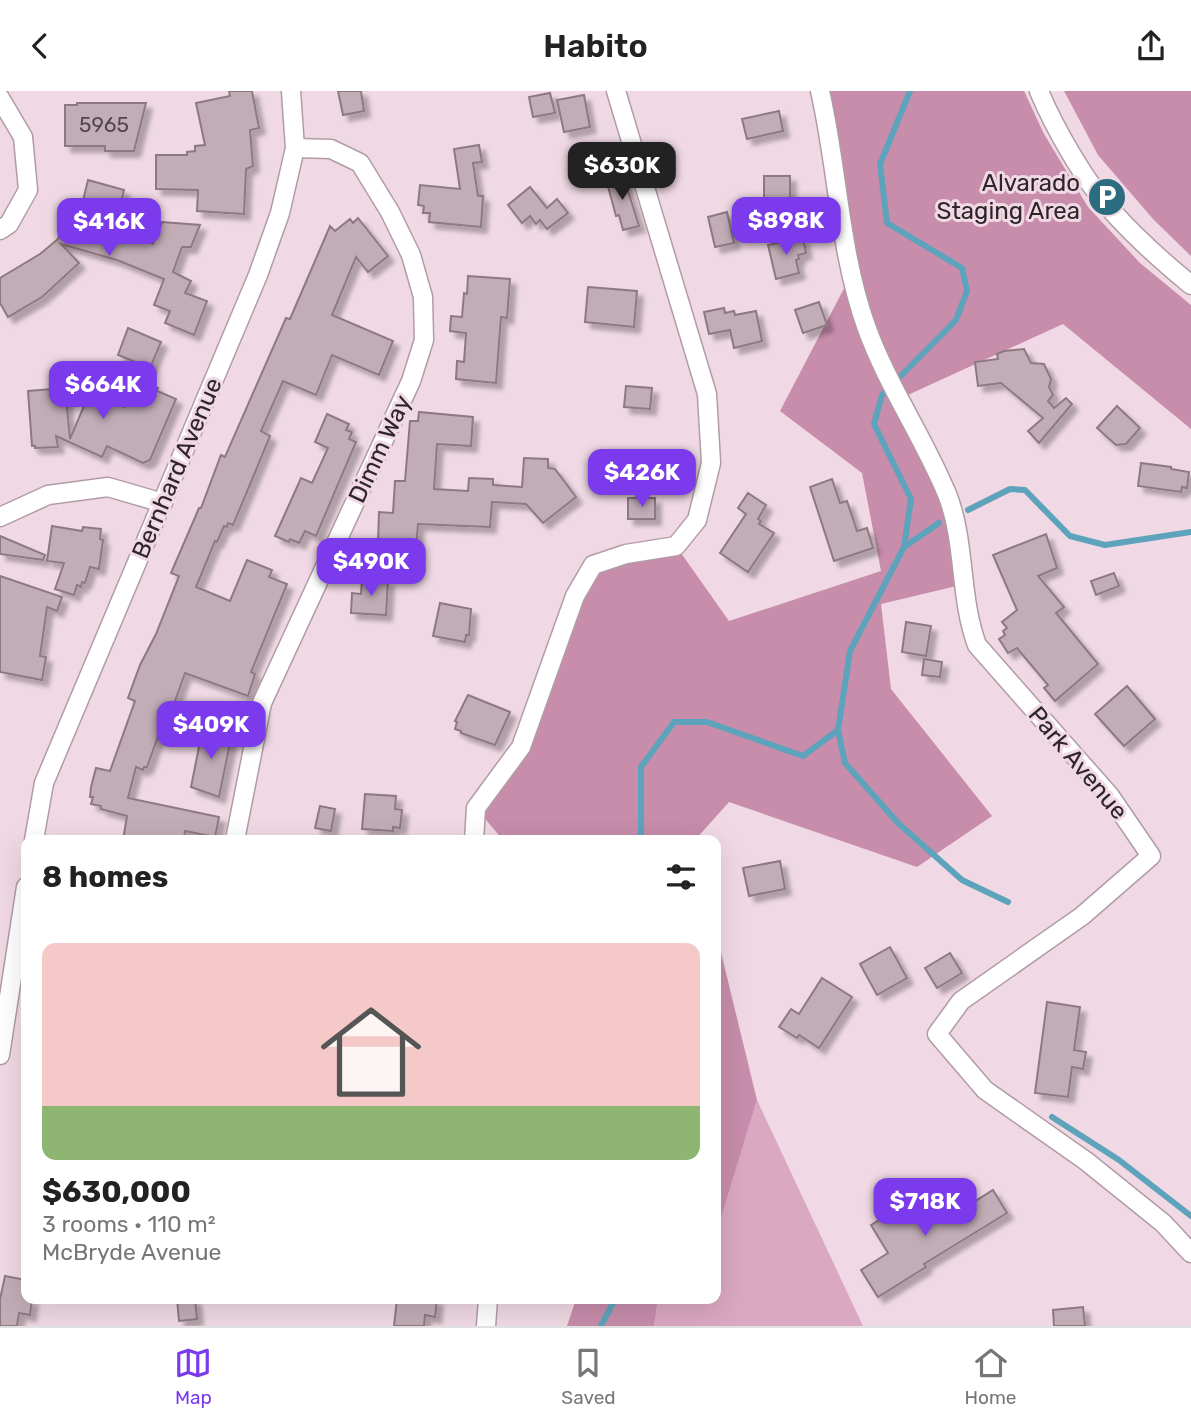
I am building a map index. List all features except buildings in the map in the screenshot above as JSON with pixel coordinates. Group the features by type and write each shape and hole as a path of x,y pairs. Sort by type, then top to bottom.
{"street":[{"name":"Bernhard Avenue","path":"35,835 44,783 258,275 281,213 295,148 291,91"},
{"path":"474,835 476,808 521,747 575,596 593,565 626,554 676,545 697,520 711,463 707,394 616,91"},
{"name":"Park Avenue","path":"820,91 830,133 840,217 851,275 866,325 887,377 947,494 957,527 971,628 978,645 1110,796 1151,856 1082,916 961,1001 937,1034 985,1090 1086,1161 1163,1223 1191,1253"},
{"path":"1038,91 1078,164 1110,209 1149,249 1191,285"},
{"path":"0,98 23,137 28,190 9,224 0,230"},
{"name":"Dimm Way","path":"236,835 262,703 411,381 424,340 423,297 411,255 390,212 360,163 331,149 295,148"},
{"path":"0,517 48,495 108,487 163,503"},
{"path":"0,1055 21,919"},
{"path":"486,1326 488,1304"}],"shaded area":[{"path":"811,91 1024,91 1044,134 1088,207 1140,263 1191,305 1191,429 1063,324 897,400 947,494 965,584 881,604 891,689 992,816 917,867 729,802 699,835 499,835 476,808 521,747 593,565 676,546 729,621 881,571 862,473 780,411 851,275 824,137"},
{"path":"1064,91 1191,91 1191,256 1153,219 1098,155"},
{"path":"721,952 757,1100 721,1218"},
{"path":"757,1100 863,1326 654,1326 657,1304 721,1304 721,1218"},
{"path":"574,1304 657,1304 654,1326 567,1326"}],"waterway":[{"path":"641,835 641,767 674,722 707,722 803,756 838,730 850,651 904,547 911,499 874,424 882,395 956,320 967,291 962,268 887,223 880,164 910,91"},
{"path":"968,510 1010,489 1025,490 1070,536 1105,545 1191,532"},
{"path":"904,547 939,523"},
{"path":"838,730 845,763 898,823 962,880 1008,902"},
{"path":"1052,1117 1119,1160 1191,1216"},
{"path":"601,1326 612,1304"}],"place":[{"name":"Alvarado Staging Area","path":"1107,197"}]}
